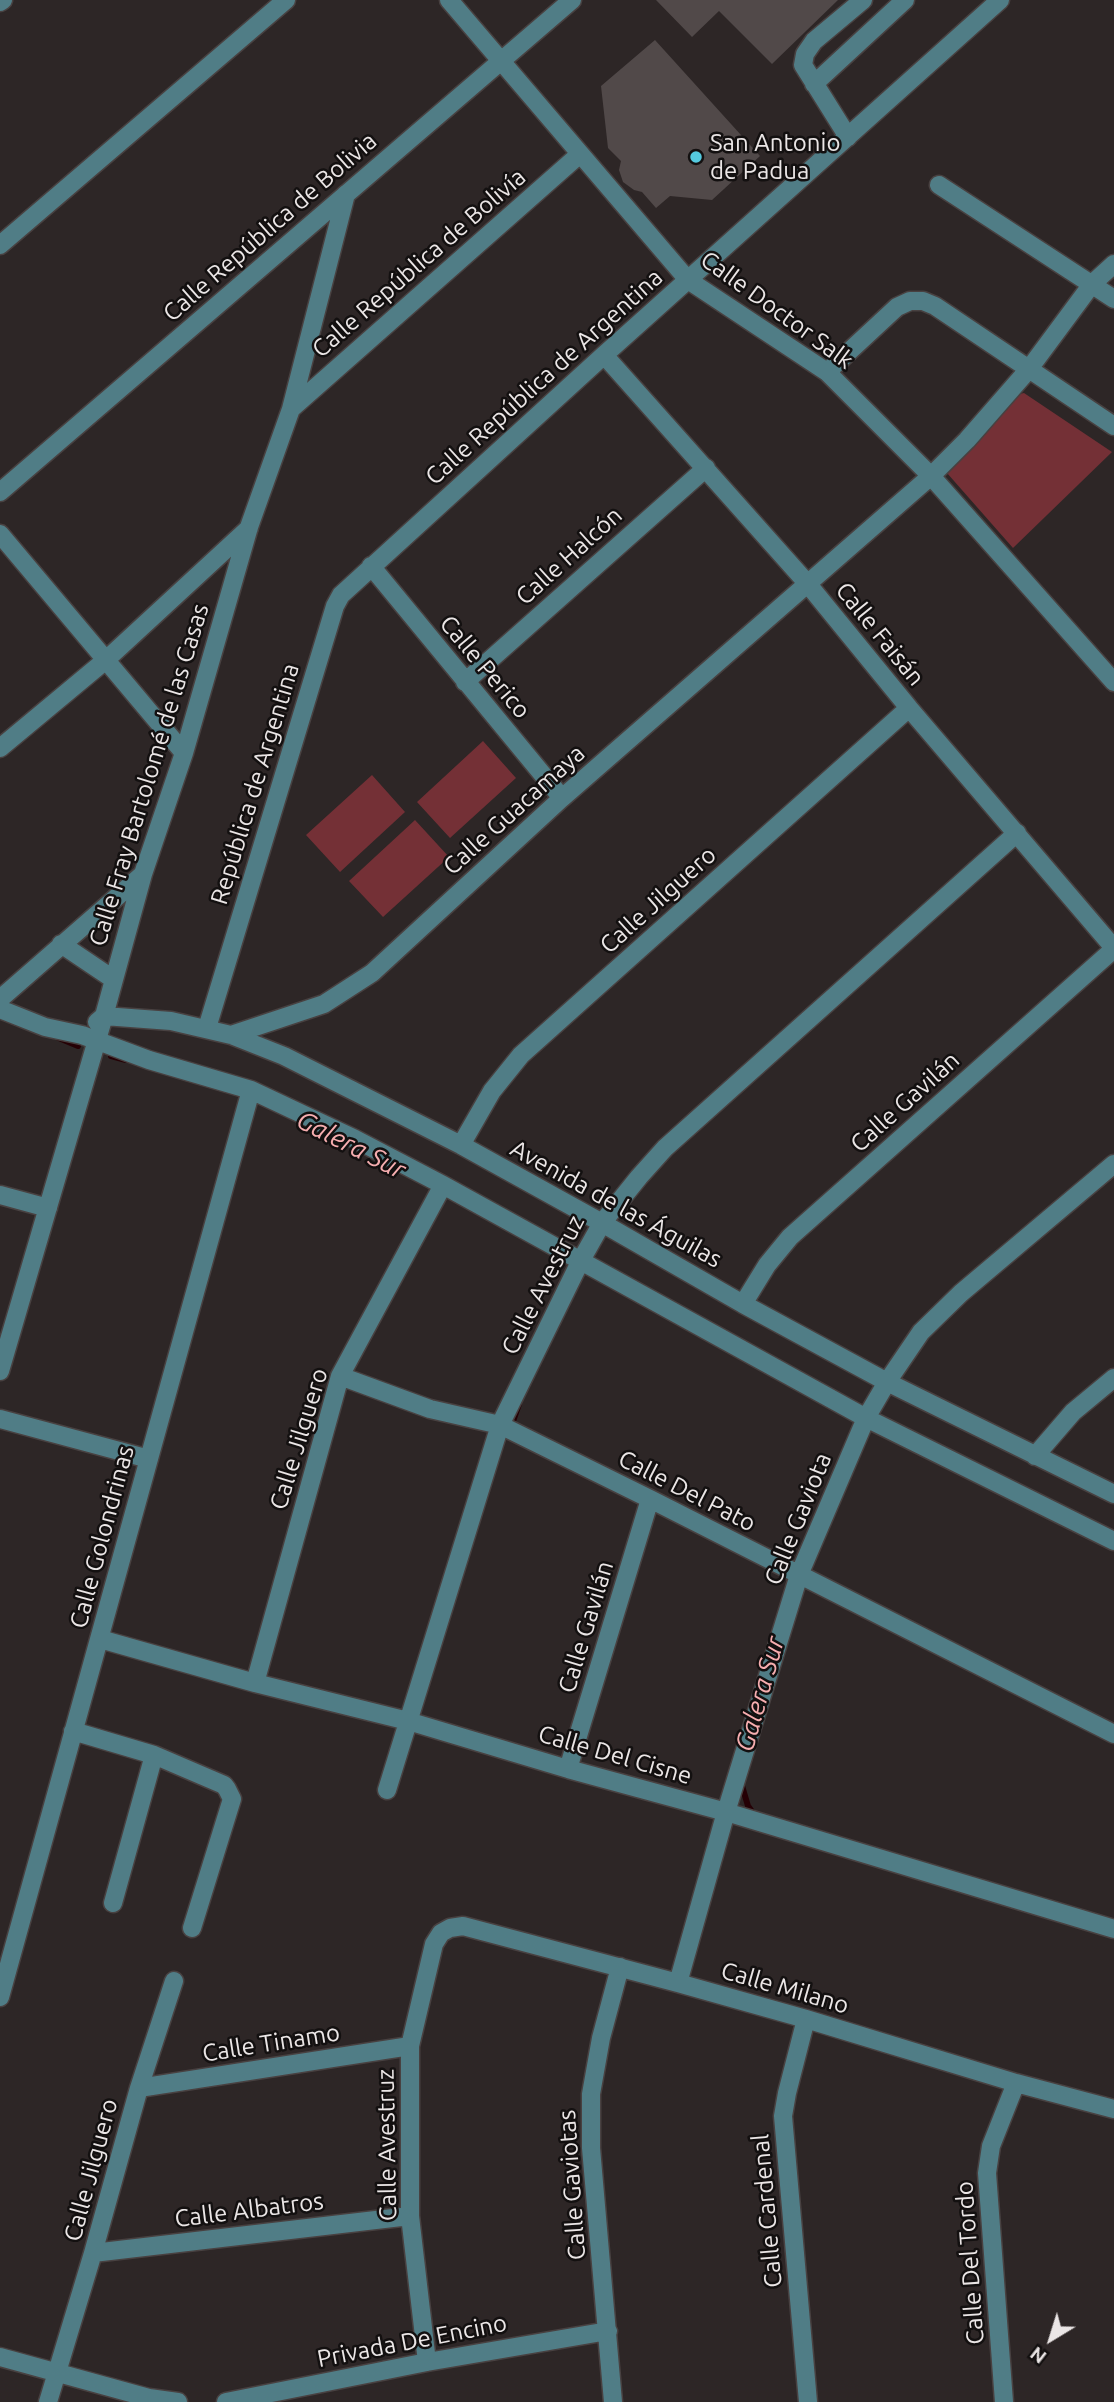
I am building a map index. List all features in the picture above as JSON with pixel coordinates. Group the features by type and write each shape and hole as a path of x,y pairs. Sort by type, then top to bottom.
{"street":[{"path":"0,245 286,0"},
{"name":"Calle Doctor Salk","path":"449,0 688,280 827,372 931,476 1114,682"},
{"name":"Calle República de Bolivia","path":"0,492 572,0"},
{"path":"848,137 803,65 805,54 814,41 863,0"},
{"path":"814,84 905,0"},
{"name":"Calle República de Argentina","path":"371,566 1000,0"},
{"name":"Calle República de Bolivía","path":"291,409 580,154"},
{"path":"939,185 1114,299"},
{"name":"Calle Fray Bartolomé de las Casas","path":"0,1371 48,1208 89,1037 104,1016 143,874 184,754 250,527 291,409 346,194"},
{"name":"Calle Guacamaya","path":"231,1035 324,1004 372,973 562,799 931,476 967,440 1029,369 1092,284 1114,264"},
{"path":"827,372 897,307 909,302 923,301 935,306 1114,426"},
{"name":"Calle Faisán","path":"604,355 807,583 909,708 1114,949"},
{"name":"Calle Halcón","path":"465,682 706,468"},
{"path":"0,748 107,659 250,527"},
{"path":"0,534 184,754"},
{"name":"Calle Perico","path":"371,566 562,799"},
{"name":"República de Argentina","path":"207,1028 335,606 348,586 371,566"},
{"name":"Calle Jilguero","path":"461,1145 492,1091 521,1055 909,708"},
{"name":"Calle Avestruz","path":"387,1790 500,1425 602,1223 665,1148 1017,832"},
{"path":"0,999 143,874"},
{"path":"61,944 113,979"},
{"name":"Calle Gavilán","path":"743,1304 766,1265 790,1237 1114,949"},
{"path":"0,1009 45,1027 89,1037 149,1060 251,1090 355,1139 866,1418 1114,1541"},
{"name":"Avenida de las Águilas","path":"104,1016 170,1021 207,1028 284,1056 461,1145 887,1382 1114,1494"},
{"name":"Calle Golondrinas","path":"0,1995 251,1090"},
{"name":"Calle Gaviota","path":"678,1983 726,1812 799,1575 866,1418 921,1332 961,1293 1114,1164"},
{"name":"Calle Jilguero","path":"255,1683 340,1376 443,1185"},
{"path":"0,1195 48,1208"},
{"name":"Calle Del Pato","path":"340,1376 430,1409 500,1425 1114,1734"},
{"path":"1035,1456 1073,1412 1114,1378"},
{"path":"0,1419 149,1459"},
{"name":"Calle Gavilán","path":"568,1769 650,1499"},
{"name":"Calle Del Cisne","path":"100,1639 255,1683 408,1721 568,1769 726,1812 1114,1929"},
{"path":"73,1731 154,1755 224,1785 232,1799 192,1928"},
{"path":"113,1903 154,1755"},
{"name":"Calle Milano","path":"442,1933 450,1928 463,1926 620,1967 1114,2109"},
{"name":"Calle Avestruz","path":"427,2362 410,2216 410,2046 434,1944 442,1933"},
{"name":"Calle Gaviotas","path":"613,2402 591,2148 591,2094 601,2038 620,1967"},
{"name":"Calle Jilguero","path":"48,2402 139,2088 174,1981"},
{"name":"Calle Cardenal","path":"806,2019 783,2116 808,2402"},
{"name":"Calle Tinamo","path":"139,2088 410,2046"},
{"name":"Calle Del Tordo","path":"1004,2402 987,2173 991,2146 1016,2083"},
{"name":"Calle Albatros","path":"93,2253 410,2216"},
{"name":"Privada De Encino","path":"226,2402 427,2362 608,2331"},
{"path":"0,2357 149,2398 178,2402"}],"shaded area":[{"path":"1024,393 1112,452 1013,548 947,473 974,447 1011,396"},
{"path":"483,741 516,778 450,838 417,802"},
{"path":"372,775 405,812 340,872 306,835"},
{"path":"415,820 449,857 383,917 349,881"}],"building":[{"path":"656,0 838,0 772,64 719,11 692,37"},
{"path":"655,40 760,156 712,200 670,196 656,208 642,192 623,182 619,170 621,161 608,148 601,86"}],"waterway":[{"name":"Galera Sur","path":"54,1036 78,1046"},
{"name":"Galera Sur","path":"111,1056 126,1060"},
{"name":"Galera Sur","path":"511,1427 519,1404"},
{"name":"Galera Sur","path":"740,1779 748,1806 756,1817"}],"place":[{"name":"San Antonio de Padua","path":"696,157"}]}
